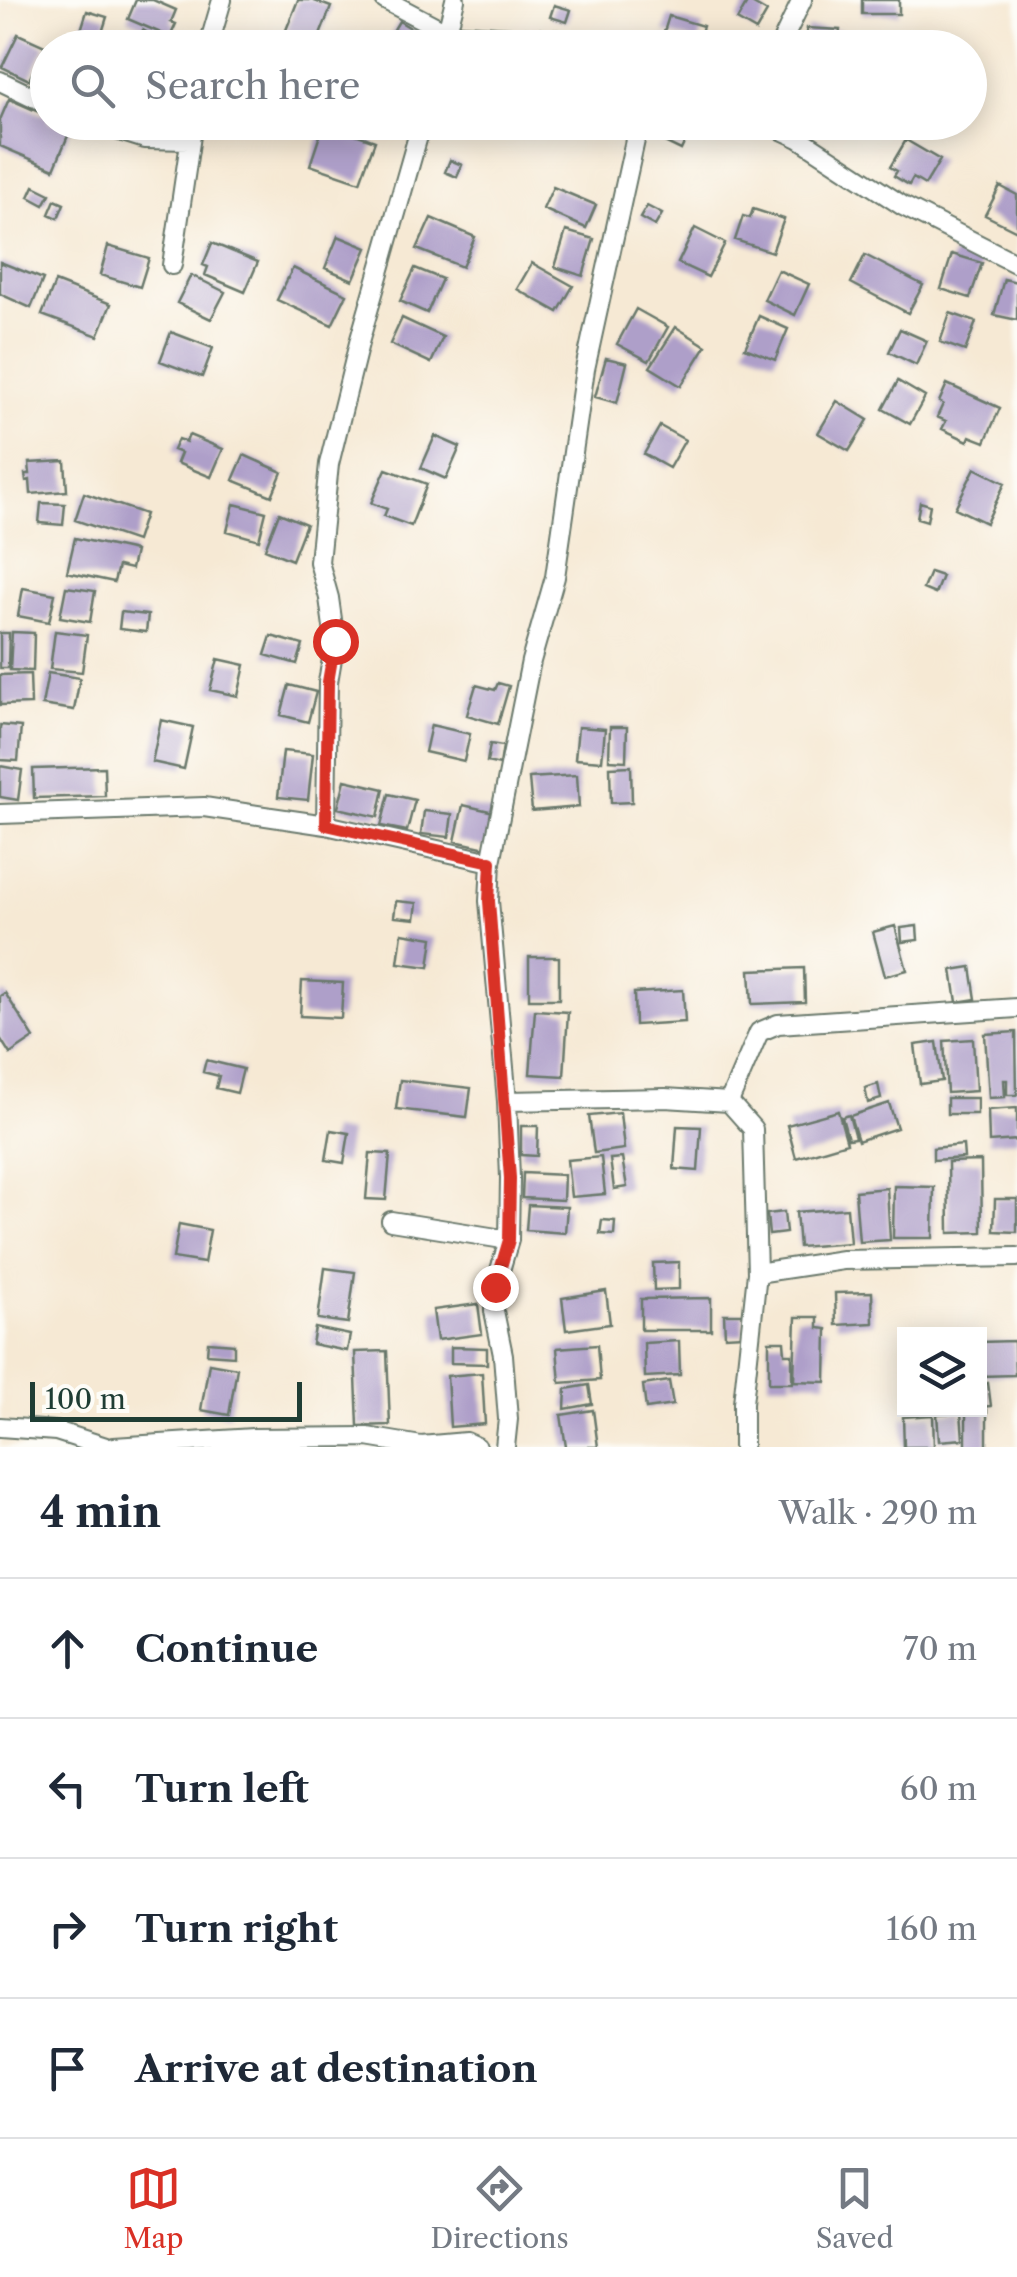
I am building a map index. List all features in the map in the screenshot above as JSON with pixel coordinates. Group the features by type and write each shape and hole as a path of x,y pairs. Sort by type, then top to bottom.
{"street":[{"path":"213,30 222,0"},
{"path":"384,0 430,30"},
{"path":"448,30 455,0"},
{"path":"788,30 802,0"},
{"path":"0,80 30,95"},
{"path":"172,265 190,140"},
{"path":"326,825 328,682 335,641 319,562 329,464 417,140"},
{"path":"505,1447 508,1419 503,1355 494,1311 495,1287 509,1240 507,1101 489,901 491,862 531,661 555,576 585,368 635,140"},
{"path":"802,140 903,206 1017,264"},
{"path":"0,814 204,807 326,825 491,862"},
{"path":"729,1102 759,1032 778,1024 1017,1008"},
{"path":"507,1101 665,1098 729,1102 752,1129 757,1273 742,1447"},
{"path":"390,1221 509,1240"},
{"path":"757,1273 843,1260 1017,1256"},
{"path":"0,1427 56,1431 106,1447"},
{"path":"114,1447 254,1438 348,1438 420,1446 466,1442 477,1447"}],"building":[{"path":"136,0 153,0 176,10 171,22 176,24 173,30 154,30 128,19"},
{"path":"298,0 331,7 322,30 286,30"},
{"path":"862,0 899,0 899,14 862,14"},
{"path":"748,1 767,12 757,30 737,20"},
{"path":"554,5 571,10 567,22 550,17"},
{"path":"87,11 107,17 103,30 81,30"},
{"path":"669,16 703,26 702,30 665,30"},
{"path":"399,21 414,30 394,30"},
{"path":"18,34 30,39 29,80 2,67"},
{"path":"9,99 30,108 30,140 66,140 54,169 0,146 0,120"},
{"path":"318,140 375,141 360,182 310,165"},
{"path":"660,140 686,140 681,150"},
{"path":"906,140 940,160 925,185 913,178 909,185 894,176 897,171 890,167"},
{"path":"450,160 462,165 457,177 445,172"},
{"path":"34,186 50,194 44,205 29,197"},
{"path":"1000,186 1017,195 1017,231 985,215"},
{"path":"553,187 596,205 586,228 543,209"},
{"path":"55,200 64,204 58,218 49,214"},
{"path":"647,206 662,214 655,226 640,218"},
{"path":"753,209 784,219 772,252 735,240 743,216 750,218"},
{"path":"431,218 475,237 462,267 417,249"},
{"path":"695,228 725,243 708,277 678,263"},
{"path":"566,231 594,239 583,276 555,267"},
{"path":"338,236 367,248 353,280 325,268"},
{"path":"212,243 258,262 245,292 205,275 208,267 203,265"},
{"path":"108,246 149,258 140,287 100,275"},
{"path":"952,254 982,263 970,298 941,289"},
{"path":"865,255 923,285 908,313 851,283"},
{"path":"0,262 43,279 31,308 0,294"},
{"path":"532,263 573,286 558,312 517,289"},
{"path":"293,268 347,294 332,325 277,300"},
{"path":"415,268 442,279 427,313 400,301"},
{"path":"778,270 809,284 795,315 764,300"},
{"path":"191,275 225,292 211,319 177,303"},
{"path":"1004,279 1017,282 1017,320 994,315"},
{"path":"55,282 111,304 98,336 42,315"},
{"path":"636,309 668,327 649,361 617,344"},
{"path":"950,313 976,322 965,351 940,342"},
{"path":"759,316 788,329 775,360 745,348"},
{"path":"402,318 443,337 431,363 390,344"},
{"path":"676,327 706,346 681,386 650,367"},
{"path":"900,329 927,341 916,365 889,352"},
{"path":"171,332 213,348 202,377 160,361"},
{"path":"606,358 627,363 617,403 595,397"},
{"path":"898,381 925,397 910,424 883,409"},
{"path":"947,384 1000,408 985,442 970,436 968,441 942,429 946,421 937,417"},
{"path":"837,401 868,420 849,451 818,433"},
{"path":"660,426 685,440 669,468 644,454"},
{"path":"189,435 223,449 211,477 177,463 181,453 173,450 178,439 186,442"},
{"path":"435,436 460,447 446,479 421,468"},
{"path":"244,455 282,472 272,496 233,480"},
{"path":"65,461 67,491 31,494 30,480 26,481 25,474 30,474 29,463"},
{"path":"975,468 1005,483 986,523 955,508"},
{"path":"386,469 427,484 411,526 384,516 387,509 371,503"},
{"path":"84,493 145,514 136,541 75,520"},
{"path":"920,502 930,505 927,521 917,518"},
{"path":"41,503 65,504 63,525 39,523"},
{"path":"234,504 266,512 259,540 227,531"},
{"path":"279,513 306,524 292,560 265,549"},
{"path":"75,538 135,551 131,569 118,566 114,582 67,572"},
{"path":"930,572 942,576 935,594 923,589"},
{"path":"66,587 95,591 90,622 60,617"},
{"path":"23,588 55,594 49,622 18,616"},
{"path":"121,612 148,615 146,632 119,629"},
{"path":"55,631 87,635 82,672 50,669"},
{"path":"12,632 34,633 33,671 10,670"},
{"path":"0,633 9,633 8,668 0,668"},
{"path":"271,636 303,645 297,664 265,655"},
{"path":"218,659 245,665 238,696 210,690"},
{"path":"48,673 80,678 74,710 42,705"},
{"path":"30,674 31,704 0,705 0,675"},
{"path":"498,683 509,686 498,724 467,715 476,685 495,690"},
{"path":"289,685 316,692 308,722 281,715"},
{"path":"161,720 193,727 184,769 152,762"},
{"path":"0,725 21,727 18,761 0,760"},
{"path":"431,725 470,734 464,761 425,752"},
{"path":"578,727 605,729 602,761 575,759"},
{"path":"610,727 627,727 626,761 609,760"},
{"path":"490,744 503,746 500,765 487,762"},
{"path":"283,751 313,754 308,800 278,797"},
{"path":"0,766 22,770 18,800 0,797"},
{"path":"631,766 632,802 611,803 610,767"},
{"path":"104,767 105,796 34,798 33,769"},
{"path":"577,775 579,807 532,811 529,778"},
{"path":"345,780 384,789 378,817 338,808"},
{"path":"389,794 415,800 407,831 381,826"},
{"path":"463,805 494,812 486,848 455,841"},
{"path":"424,811 452,814 449,837 421,834"},
{"path":"396,901 417,903 415,919 394,917"},
{"path":"895,926 907,970 885,976 873,932"},
{"path":"917,926 918,940 902,942 901,928"},
{"path":"402,933 433,938 429,967 398,963"},
{"path":"529,957 559,957 559,999 529,999"},
{"path":"971,967 976,999 957,1002 952,970"},
{"path":"804,968 805,1002 752,1004 750,970"},
{"path":"302,981 343,983 341,1018 300,1016"},
{"path":"683,990 685,1022 635,1025 634,993"},
{"path":"5,993 34,1038 10,1054 0,1038 0,996"},
{"path":"535,1010 568,1012 564,1076 530,1074"},
{"path":"1016,1032 1017,1095 1007,1095 1004,1080 1005,1097 989,1098 985,1034"},
{"path":"973,1039 976,1091 947,1093 944,1041"},
{"path":"937,1042 942,1081 920,1084 915,1045"},
{"path":"206,1060 243,1069 237,1093 216,1088 219,1076 203,1072"},
{"path":"400,1080 471,1088 467,1117 396,1109"},
{"path":"878,1084 881,1099 868,1103 865,1088"},
{"path":"947,1098 977,1098 977,1114 947,1114"},
{"path":"889,1103 897,1128 858,1141 850,1116"},
{"path":"1017,1108 1017,1140 989,1142 988,1110"},
{"path":"838,1111 847,1143 796,1158 787,1125"},
{"path":"620,1113 624,1149 594,1153 589,1116"},
{"path":"849,1115 855,1138 848,1139 842,1117"},
{"path":"521,1126 538,1126 537,1156 521,1155"},
{"path":"677,1126 701,1127 698,1171 674,1169"},
{"path":"331,1130 349,1133 344,1163 326,1160"},
{"path":"963,1145 964,1158 933,1160 933,1148"},
{"path":"370,1153 390,1154 386,1200 366,1199"},
{"path":"601,1157 605,1194 571,1197 567,1160"},
{"path":"622,1158 627,1187 614,1189 610,1159"},
{"path":"981,1161 982,1232 949,1233 948,1162"},
{"path":"523,1173 564,1175 563,1200 522,1198"},
{"path":"894,1186 934,1187 933,1238 893,1238"},
{"path":"887,1188 890,1240 859,1242 855,1191"},
{"path":"995,1199 1017,1199 1017,1232 994,1231"},
{"path":"528,1205 567,1207 565,1233 526,1230"},
{"path":"847,1208 850,1243 799,1247 796,1212"},
{"path":"784,1212 786,1233 769,1235 767,1214"},
{"path":"602,1220 615,1221 614,1235 600,1234"},
{"path":"179,1224 210,1230 204,1263 173,1258"},
{"path":"679,1262 679,1289 654,1290 653,1263"},
{"path":"325,1268 355,1272 348,1323 318,1319"},
{"path":"606,1291 610,1324 566,1330 562,1298"},
{"path":"872,1292 873,1323 836,1325 835,1293"},
{"path":"711,1298 711,1330 641,1330 641,1299"},
{"path":"478,1304 482,1334 437,1340 433,1310"},
{"path":"724,1314 743,1314 743,1335 725,1336"},
{"path":"796,1317 818,1317 818,1328 827,1329 826,1382 794,1381"},
{"path":"315,1328 350,1335 347,1351 312,1344"},
{"path":"679,1341 680,1375 645,1377 644,1343"},
{"path":"769,1341 784,1341 785,1354 792,1354 792,1383 769,1383"},
{"path":"1014,1341 1015,1375 987,1376 987,1342"},
{"path":"208,1342 234,1344 234,1356 207,1354"},
{"path":"597,1345 600,1380 560,1383 557,1348"},
{"path":"451,1347 487,1348 487,1364 451,1363"},
{"path":"387,1351 390,1425 358,1426 355,1352"},
{"path":"209,1363 237,1368 229,1415 201,1410"},
{"path":"482,1373 485,1424 450,1427 447,1376"},
{"path":"669,1381 673,1405 646,1409 643,1385"},
{"path":"589,1385 592,1404 565,1409 566,1389"},
{"path":"593,1410 598,1447 566,1447 561,1415"},
{"path":"903,1417 933,1417 934,1447 904,1447"},
{"path":"937,1417 961,1417 963,1439 939,1441"},
{"path":"966,1417 987,1417 987,1447 966,1447"}],"route":[{"path":"335,641 328,682 326,825 491,862 489,901 510,1178 509,1240 495,1287"}]}
